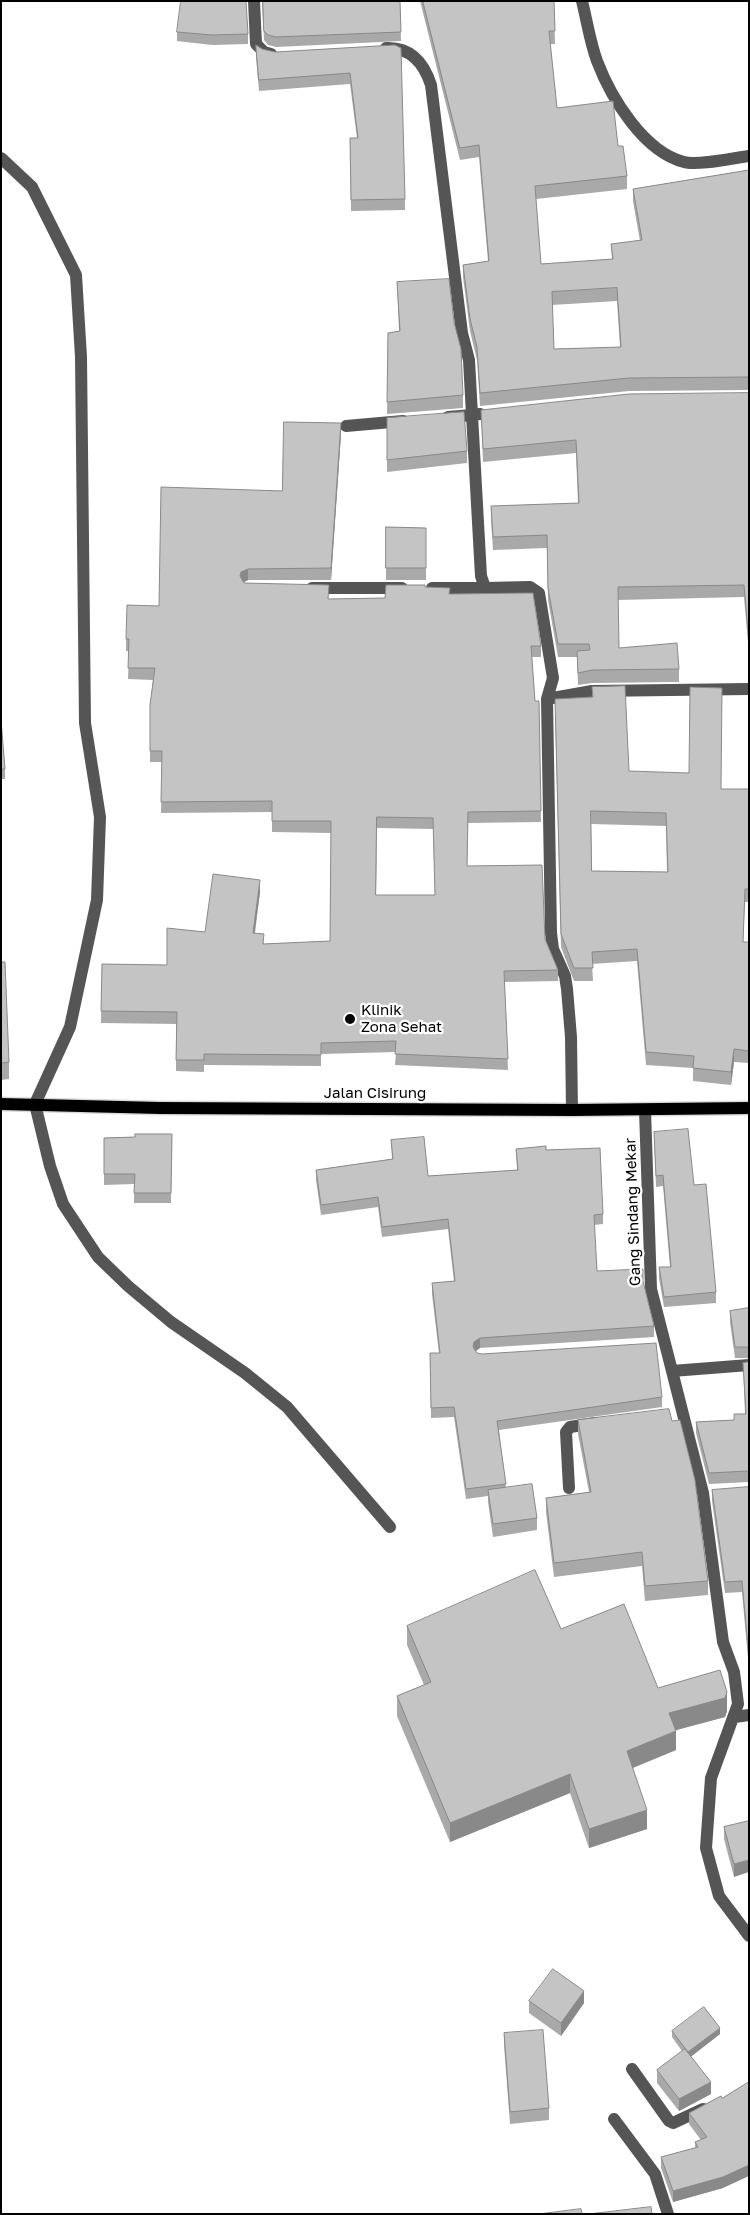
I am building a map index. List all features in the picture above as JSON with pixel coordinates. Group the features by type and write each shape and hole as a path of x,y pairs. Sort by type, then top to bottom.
{"main road":[{"name":"Jalan Cisirung","path":"1,1104 160,1108 572,1110 749,1108"}],"street":[{"path":"254,1 256,44 264,52 284,54"},
{"path":"582,1 597,60 619,107 653,146 667,156 686,163 749,156"},
{"path":"377,49 396,48 411,54 422,62 431,85 462,333 469,360 481,576 485,588"},
{"path":"1,158 32,187 76,275 81,357 85,724 100,818 97,900 70,1027 35,1104 50,1166 63,1204 98,1257 128,1286 171,1322 245,1373 287,1407 390,1527"},
{"path":"434,418 492,413"},
{"path":"346,426 414,420"},
{"path":"297,588 530,587 539,593 553,678 547,699 551,933 553,949 565,976 567,989 571,1037 572,1110"},
{"path":"547,699 592,691 749,688"},
{"name":"Gang Sindang Mekar","path":"645,1110 651,1289 658,1313 659,1344 672,1371 678,1414 707,1493 722,1642 734,1672 738,1704 735,1717 711,1778 706,1848 719,1896 749,1936"},
{"path":"672,1371 749,1365"},
{"path":"569,1488 566,1432 575,1425 604,1422"},
{"path":"735,1717 749,1715"},
{"path":"632,2069 669,2121 673,2123 717,2101"},
{"path":"614,2120 655,2174 668,2214"}],"building":[{"path":"181,1 246,1 248,34 212,35 177,32"},
{"path":"263,1 400,1 401,32 276,37 268,35 264,31"},
{"path":"423,1 554,1 555,31 549,31 557,108 613,101 618,146 623,146 627,176 535,186 541,264 613,259 611,244 642,240 633,189 749,170 749,377 629,378 480,393 477,347 470,319 463,265 489,261 479,145 460,148","holes":["617,288 621,347 554,349 552,292"]},
{"path":"256,45 262,49 275,52 395,45 401,48 405,199 351,200 350,138 358,138 350,73 259,80"},
{"path":"449,279 454,322 461,349 463,395 387,402 388,333 400,331 397,282"},
{"path":"749,393 749,642 744,585 618,587 619,648 677,643 679,669 592,670 578,673 577,651 590,650 589,644 558,644 548,588 547,535 493,537 491,506 579,503 576,440 483,449 481,410 629,394"},
{"path":"464,412 467,451 387,460 387,418"},
{"path":"284,422 341,423 331,568 248,569 241,572 240,576 244,583 329,585 328,599 385,598 386,585 425,585 425,587 450,588 449,594 533,593 541,646 531,646 535,701 539,701 541,811 468,812 467,866 542,865 545,939 558,970 504,971 508,1059 395,1054 396,1041 321,1043 321,1055 204,1054 204,1060 176,1060 177,1012 101,1011 102,964 167,965 167,928 205,932 213,874 260,880 253,933 264,934 263,944 330,941 331,821 272,821 272,801 161,802 162,751 150,751 150,705 155,668 128,668 129,639 126,639 127,605 159,606 161,487 282,491","holes":["377,817 433,818 435,895 376,895"]},
{"path":"386,527 426,528 426,568 386,568"},
{"path":"625,686 629,771 689,773 690,687 722,688 721,789 749,789 749,889 745,889 743,942 749,942 749,1051 734,1049 731,1072 693,1068 694,1056 646,1052 637,949 592,952 593,968 574,968 561,934 555,699 593,697 592,687","holes":["591,811 666,813 668,872 592,871"]},
{"path":"1,720 5,769 1,769"},
{"path":"1,962 5,962 9,1062 1,1063"},
{"path":"688,1129 694,1185 706,1184 716,1292 664,1297 659,1267 671,1267 663,1175 656,1176 654,1132"},
{"path":"135,1134 172,1134 171,1193 134,1193 135,1174 104,1174 104,1138 135,1137"},
{"path":"424,1137 428,1176 518,1170 516,1149 546,1146 546,1150 600,1148 603,1214 594,1215 597,1271 643,1269 643,1281 654,1326 480,1338 474,1342 473,1347 477,1353 482,1354 656,1343 662,1397 497,1421 506,1484 466,1489 454,1407 431,1408 430,1353 440,1353 432,1283 455,1281 448,1219 382,1227 378,1197 321,1205 316,1170 393,1159 391,1140"},
{"path":"749,1308 749,1347 735,1347 730,1311"},
{"path":"749,1362 749,1471 709,1473 696,1422 734,1420 734,1414 746,1414 743,1363"},
{"path":"669,1409 672,1421 680,1420 695,1480 708,1581 645,1586 642,1552 554,1563 546,1498 591,1492 578,1420"},
{"path":"532,1484 537,1518 493,1524 488,1490"},
{"path":"749,1487 749,1658 742,1581 725,1582 712,1490"},
{"path":"535,1570 561,1629 624,1604 658,1688 720,1670 727,1692 725,1698 669,1713 676,1731 627,1751 647,1810 589,1829 570,1774 450,1823 397,1696 431,1682 407,1626"},
{"path":"749,1821 749,1860 734,1864 724,1827"},
{"path":"553,1969 584,1991 561,2023 529,2001"},
{"path":"704,2007 720,2028 688,2052 672,2031"},
{"path":"543,2030 549,2108 510,2112 504,2033"},
{"path":"685,2049 711,2082 679,2099 657,2070"},
{"path":"749,2082 749,2165 723,2177 673,2191 661,2157 698,2147 695,2142 707,2137 689,2113 721,2096 722,2098"},
{"path":"651,2207 652,2214 589,2214"},
{"path":"581,2209 582,2214 539,2214"}],"place":[{"name":"Klinik Zona Sehat","path":"350,1019"}]}
